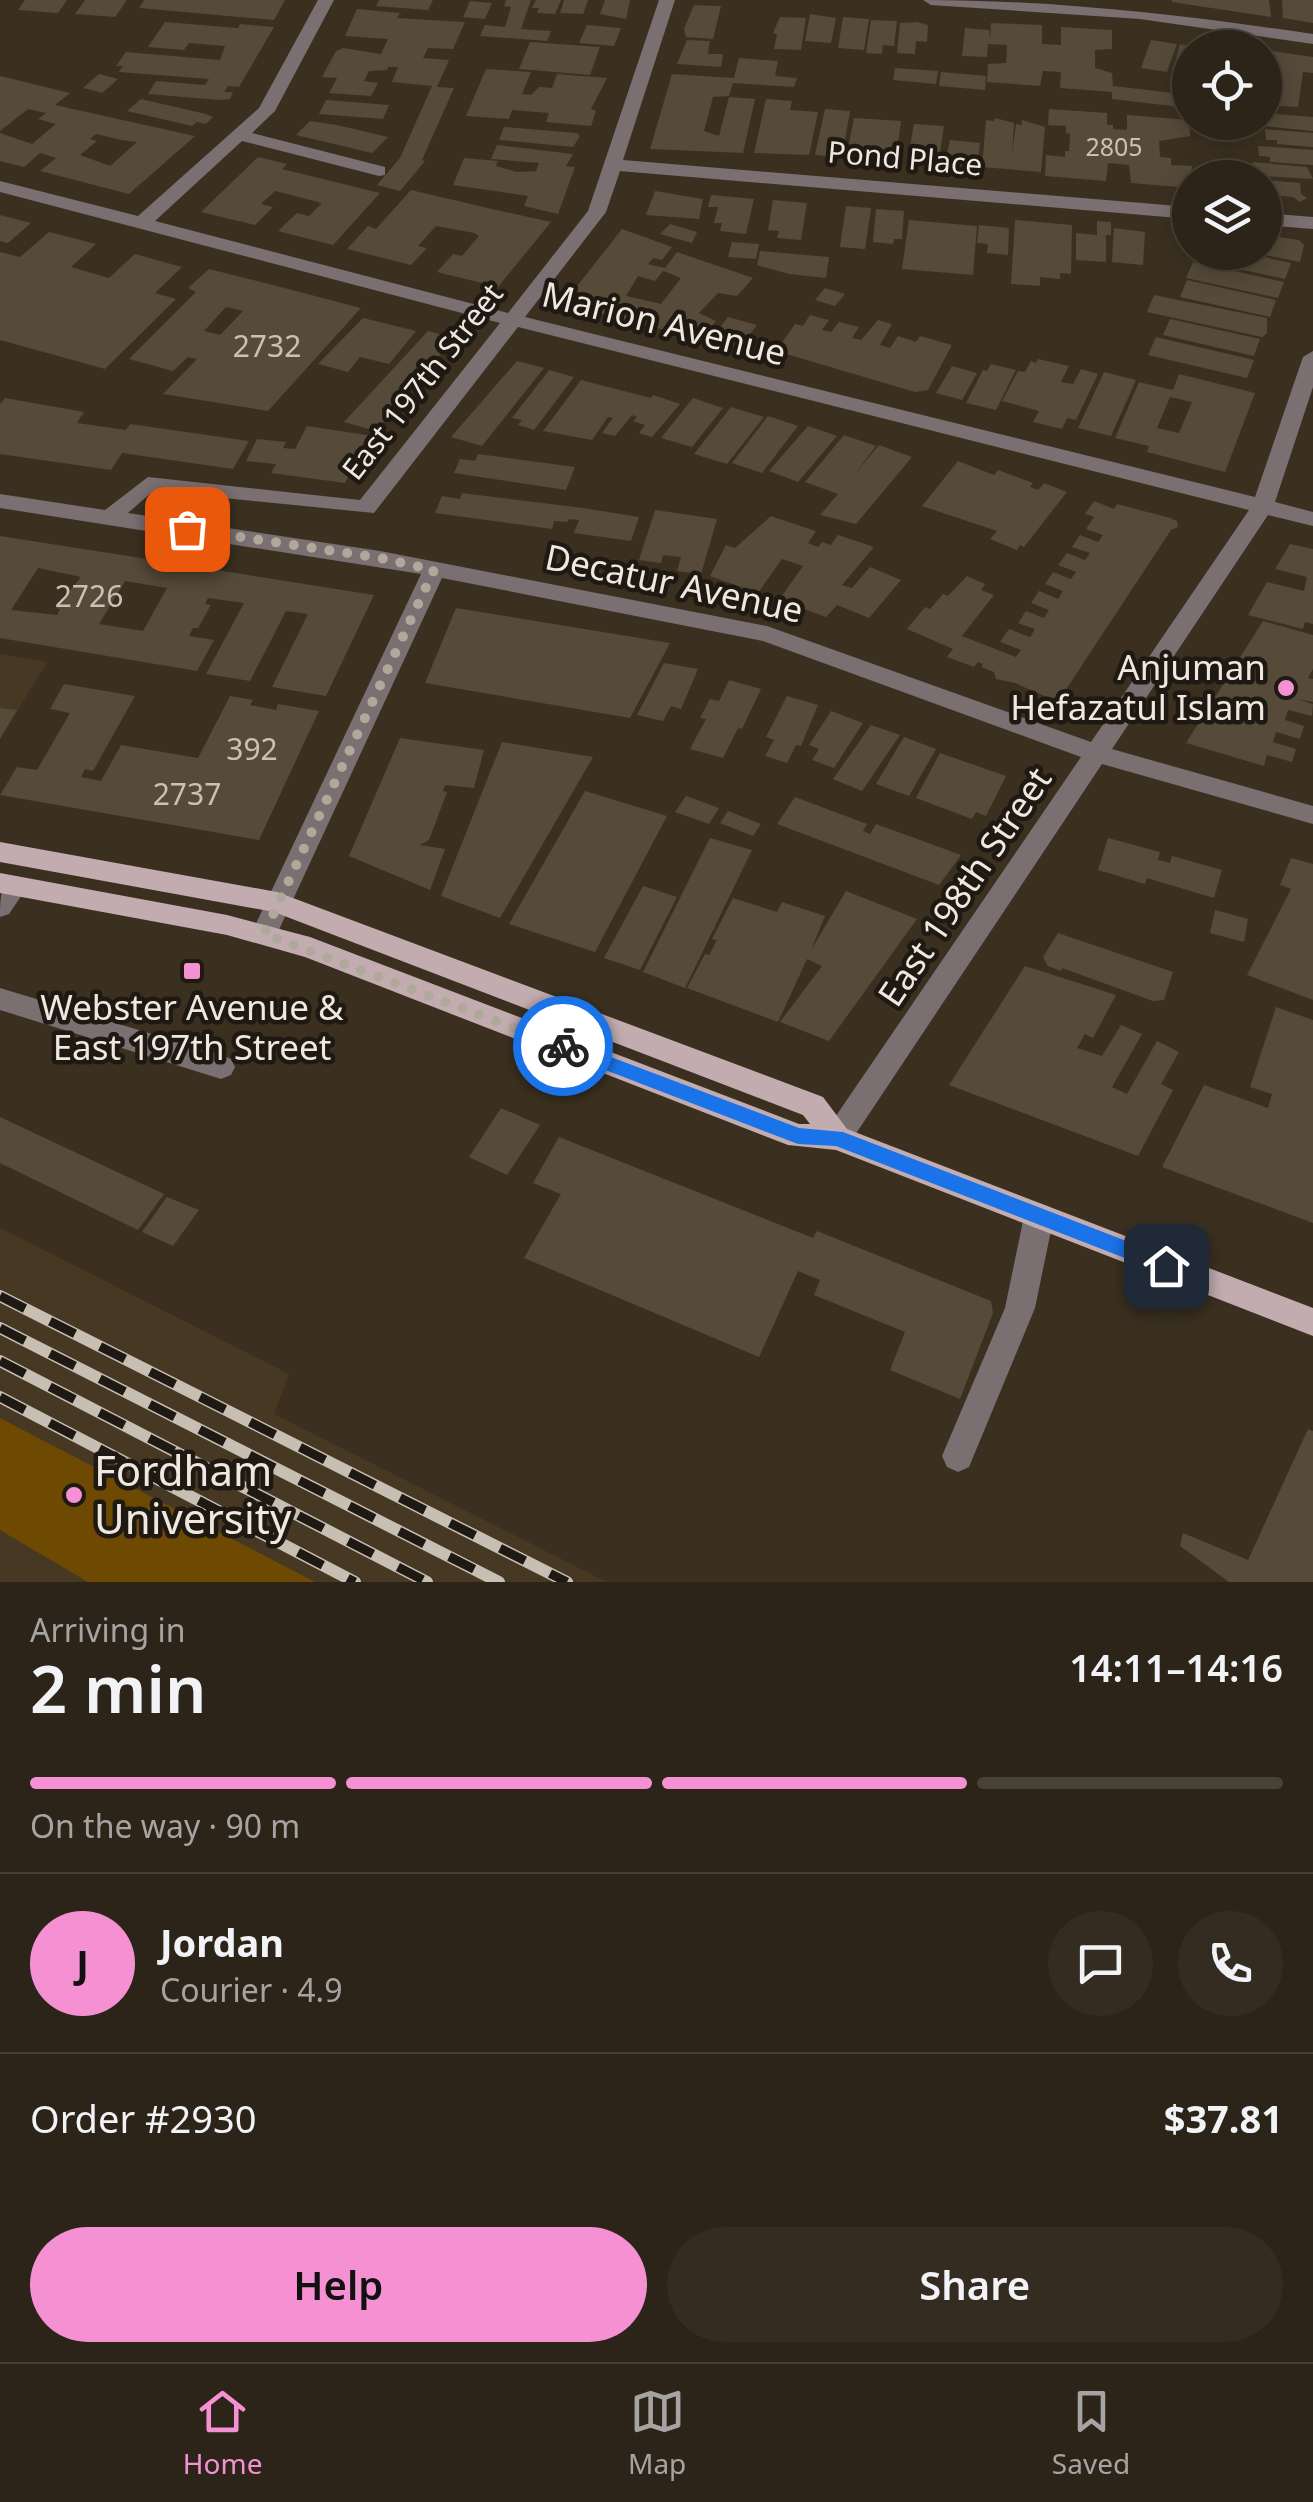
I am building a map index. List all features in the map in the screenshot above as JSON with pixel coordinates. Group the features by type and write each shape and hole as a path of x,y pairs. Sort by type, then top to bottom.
{"main road":[{"path":"0,852 277,902 813,1106 836,1138"},
{"path":"5,892 264,934 798,1136 836,1138 1313,1322"}],"street":[{"path":"141,223 266,110 326,0"},
{"name":"East 197th Street","path":"110,517 148,484 366,508 598,212 666,0"},
{"path":"931,0 1044,4 1313,39"},
{"path":"238,135 379,171"},
{"name":"Pond Place","path":"616,165 1172,211"},
{"name":"Marion Avenue","path":"0,186 513,320 1313,519"},
{"path":"1282,220 1313,223"},
{"name":"East 198th Street","path":"836,1138 1262,508 1313,357"},
{"name":"Decatur Avenue","path":"0,501 380,558 767,634 1098,754 1313,815"},
{"path":"264,934 434,570"},
{"path":"0,999 221,1067"},
{"path":"958,1456 1020,1308 1039,1216"}],"shaded area":[{"path":"0,654 47,662 0,739"},
{"path":"0,1228 289,1374 274,1414 607,1582 0,1582"},
{"name":"Fordham University","path":"0,1418 315,1582 88,1582 0,1530"}],"building":[{"path":"25,0 67,0 58,13 18,10"},
{"path":"85,0 127,0 115,17 75,14"},
{"path":"144,0 285,0 274,20 139,8"},
{"path":"379,0 433,0 428,10 376,6"},
{"path":"506,0 531,0 521,29 551,31 547,41 480,36 485,25 505,27 511,7 504,6"},
{"path":"536,0 561,0 555,14 537,13 539,8 532,8"},
{"path":"564,0 588,0 583,14 560,13"},
{"path":"605,0 630,0 626,19 600,14"},
{"path":"1269,0 1271,17 1172,2"},
{"path":"1282,0 1313,0 1313,23 1283,18"},
{"path":"470,1 492,3 485,19 463,17"},
{"path":"694,5 721,6 713,39 686,37 684,29"},
{"path":"357,9 400,13 397,18 465,22 453,49 428,48 423,58 449,60 437,87 454,88 422,160 425,161 400,191 377,185 400,158 432,86 392,82 398,67 388,67 369,71 364,81 378,83 371,96 329,93 337,78 322,77 336,51 343,48 381,54 388,39 345,36"},
{"path":"810,14 836,18 831,43 805,41"},
{"path":"780,17 806,18 801,50 774,49 777,34 773,33"},
{"path":"843,17 869,19 864,50 838,48"},
{"path":"871,20 897,21 894,46 883,45 882,54 866,53"},
{"path":"165,22 274,27 239,87 228,86 224,92 233,92 230,99 219,100 148,94 156,81 205,85 209,79 119,72 123,66 116,66 126,52 220,60 225,46 189,43 184,50 148,47"},
{"path":"900,23 928,25 927,42 916,41 915,54 897,53"},
{"path":"991,23 1042,25 1042,44 1061,45 1061,27 1112,30 1112,49 1095,50 1095,68 1112,73 1113,86 1172,93 1172,106 1112,99 1112,92 1060,88 1061,72 1043,71 1040,86 987,82 988,64 1006,63 1007,45 988,44 987,57 962,56 965,28 989,30 990,40"},
{"path":"587,25 621,28 614,46 579,43"},
{"path":"687,40 710,41 708,54 723,54 721,67 677,64"},
{"path":"1151,40 1172,43 1167,72 1141,68"},
{"path":"530,42 600,47 590,75 519,69"},
{"path":"1282,52 1313,57 1313,73 1303,72 1298,107 1282,106"},
{"path":"739,58 778,61 775,76 797,78 794,87 733,83 729,96 713,97 704,131 719,136 729,97 755,99 743,153 650,149 672,74 734,78"},
{"path":"895,68 938,71 936,84 893,80"},
{"path":"486,69 531,72 522,94 531,95 539,87 552,88 557,74 607,78 591,109 596,111 591,126 546,122 549,113 512,110 509,119 466,116"},
{"path":"941,72 986,76 985,90 939,86"},
{"path":"99,74 118,79 102,93 83,88"},
{"path":"0,76 70,93 55,105 195,136 129,194 40,171 56,158 40,153 24,167 0,161 0,133 32,144 56,124 38,119 46,113 28,109 0,131","holes":["96,134 137,142 110,166 80,155 97,141 90,139"]},
{"path":"141,99 213,117 206,124 197,122 192,126 127,111"},
{"path":"766,99 792,101 790,110 818,112 809,155 754,153"},
{"path":"326,100 389,105 383,119 319,114"},
{"path":"825,109 850,111 842,157 815,155"},
{"path":"1049,109 1107,113 1107,125 1113,125 1113,129 1127,130 1127,115 1172,119 1172,139 1159,141 1160,157 1171,158 1172,186 1131,183 1129,165 1108,163 1106,181 1045,176 1046,155 1065,157 1070,134 1066,133 1066,126 1048,125"},
{"path":"1282,114 1313,117 1313,131 1282,128"},
{"path":"854,118 901,121 896,157 847,153"},
{"path":"986,120 1014,123 1012,153 1016,124 1022,125 1022,120 1045,127 1041,172 982,167"},
{"path":"310,121 388,137 372,153 296,135"},
{"path":"914,124 944,126 939,160 908,157"},
{"path":"504,127 580,136 573,147 499,140"},
{"path":"1282,130 1313,133 1313,147 1277,144 1277,140 1282,140"},
{"path":"950,140 980,143 977,167 949,164 946,159"},
{"path":"497,145 573,154 566,166 575,167 558,214 524,206 528,196 453,185 464,158 498,161 496,166 517,172 536,171 539,163 491,159"},
{"path":"1258,146 1313,150 1313,165 1282,163 1259,156"},
{"path":"258,157 287,164 282,169 380,193 333,245 278,231 297,213 309,216 322,203 275,191 261,204 273,207 255,225 201,212"},
{"path":"1282,165 1307,167 1313,179 1282,177"},
{"path":"1282,181 1300,183 1301,194 1307,198 1300,202 1282,196"},
{"path":"411,190 551,222 498,287 437,272 453,254 462,256 479,236 474,233 436,226 418,246 427,248 411,265 347,249 368,226 376,229"},
{"path":"655,191 703,199 699,219 646,215"},
{"path":"711,195 754,199 746,234 720,231 722,223 714,223 718,207 708,207"},
{"path":"773,200 807,203 801,240 777,238 779,231 768,230"},
{"path":"846,206 871,208 865,249 840,247"},
{"path":"876,209 904,211 902,239 894,239 893,244 873,242"},
{"path":"0,215 31,223 8,243 0,241"},
{"path":"909,220 977,226 973,275 902,269"},
{"path":"1015,220 1072,225 1071,274 1060,273 1060,279 1040,277 1040,286 1011,284"},
{"path":"1097,221 1111,222 1111,235 1106,235 1106,262 1076,260 1076,233 1097,235"},
{"path":"670,224 697,232 692,243 660,234"},
{"path":"979,225 1009,228 1008,255 987,253 988,244 977,243"},
{"path":"1114,228 1145,232 1143,265 1112,262"},
{"path":"622,229 672,247 662,260 653,258 648,264 665,268 677,252 753,278 737,296 718,293 699,313 716,321 700,339 563,304","holes":["663,271 681,278 661,304 626,296 638,276 655,281"]},
{"path":"49,232 96,244 71,267 109,278 135,254 182,267 155,293 176,299 105,369 0,340 0,252 20,257"},
{"path":"1282,238 1299,240 1304,245 1300,262 1282,258"},
{"path":"732,242 759,244 756,259 728,257"},
{"path":"760,251 829,257 826,278 757,265"},
{"path":"1282,261 1291,263 1285,279 1243,270 1282,270"},
{"path":"209,269 361,308 268,411 163,394 197,359 188,357 173,371 129,359 196,292 188,288","holes":["226,307 243,311 220,335 204,331"]},
{"path":"1190,270 1229,270 1284,282 1278,298 1186,278"},
{"path":"1187,280 1276,300 1270,317 1180,297"},
{"path":"825,288 845,294 835,306 815,300"},
{"path":"1154,295 1267,318 1267,333 1262,337 1147,312"},
{"path":"810,315 829,320 822,330 831,332 839,322 859,327 852,338 861,340 878,320 892,324 880,345 890,348 898,336 916,342 920,336 952,345 928,390 915,392 776,351 795,324 803,326"},
{"path":"728,317 757,325 739,348 710,340"},
{"path":"363,318 416,331 389,364 360,357 348,372 318,364"},
{"path":"1170,319 1260,339 1254,356 1163,335"},
{"path":"428,331 454,338 376,431 344,422"},
{"path":"1156,337 1254,360 1247,378 1148,355"},
{"path":"1038,359 1069,366 1061,382 1073,384 1081,369 1098,374 1076,420 1067,418 1062,429 1033,422 1039,411 1002,401 1018,371 1025,372 1031,361 1036,363"},
{"path":"517,361 544,368 482,446 451,437"},
{"path":"991,364 1016,370 996,410 966,403 983,370 987,371"},
{"path":"952,366 977,373 962,400 936,393"},
{"path":"549,370 574,377 534,430 518,425 522,420 512,418"},
{"path":"1104,372 1136,380 1111,436 1078,428"},
{"path":"1179,374 1255,393 1225,472 1147,452 1149,446 1115,438 1139,382 1173,390","holes":["1170,397 1192,402 1179,433 1157,428"]},
{"path":"581,380 680,404 652,437 639,433 645,425 633,421 637,417 632,415 615,436 602,433 613,418 608,417 592,440 543,431"},
{"path":"5,398 84,412 77,423 126,430 130,424 249,441 233,469 122,453 111,470 0,454 0,404"},
{"path":"693,398 723,408 692,447 661,438"},
{"path":"731,407 764,417 727,464 694,454"},
{"path":"768,416 798,426 762,473 732,463"},
{"path":"307,426 373,436 362,447 345,483 271,473 276,464 246,461 257,439 286,442 283,448 295,449"},
{"path":"808,426 837,436 798,482 769,471"},
{"path":"844,435 876,446 854,475 879,445 912,457 856,524 820,515 838,494 805,482"},
{"path":"478,454 575,467 566,490 454,473 460,459 475,461"},
{"path":"958,461 994,475 998,470 1033,483 1030,487 1038,490 1044,483 1067,492 1024,547 1020,545 1017,550 990,539 997,531 922,506"},
{"path":"462,493 639,517 631,541 574,533 579,520 554,521 552,529 435,513 442,496 460,499"},
{"path":"1094,501 1114,509 1117,504 1170,518 1177,521 1178,527 1171,530 1061,697 1049,698 996,679 994,672 981,667 983,664 978,662 974,667 947,657 953,649 907,629 925,607 930,609 943,594 948,596 967,576 985,584 981,590 994,595 962,636 1016,657 1021,650 1000,642 1009,629 1030,637 1035,629 1018,623 1026,611 1044,618 1049,610 1031,603 1039,591 1058,599 1063,591 1045,584 1053,572 1071,579 1076,572 1058,565 1067,553 1085,560 1090,553 1072,547 1080,535 1098,542 1103,535 1086,529 1094,517 1085,514"},
{"path":"655,510 717,519 701,574 677,571 681,557 663,555 661,563 639,560"},
{"path":"771,516 816,531 808,543 818,547 822,542 831,545 838,535 874,547 842,585 852,588 870,567 901,580 869,618 837,605 826,617 779,600 803,566 782,559 758,593 710,576 726,545 735,548"},
{"path":"0,536 374,595 326,696 272,687 308,614 286,611 250,681 206,674 244,603 208,598 205,604 211,605 189,636 214,640 197,671 0,638","holes":["38,568 81,577 56,608 60,609 57,615 11,610","125,581 167,588 143,631 99,624"]},
{"path":"1290,544 1313,549 1313,624 1305,622 1303,629 1248,615 1267,582 1304,591 1307,577 1275,569"},
{"path":"456,608 670,643 630,718 425,683"},
{"path":"1263,621 1313,635 1313,669 1308,678 1313,679 1313,702 1297,699 1313,704 1312,716 1288,710 1285,720 1304,726 1300,739 1276,732 1273,742 1296,749 1292,762 1267,755 1264,766 1186,743"},
{"path":"664,663 698,669 681,709 671,706 663,721 637,715"},
{"path":"729,680 761,689 742,729 738,728 723,758 690,749 706,719 700,718 710,699 719,701"},
{"path":"64,684 135,696 93,771 85,769 81,777 101,781 121,745 198,758 230,696 276,710 278,704 319,711 259,840 0,795 17,767 37,770 70,713 50,709"},
{"path":"787,696 818,705 801,746 796,745 787,763 765,756 774,740 766,737"},
{"path":"0,708 17,710 0,739"},
{"path":"831,711 863,723 834,768 812,760 819,749 809,745"},
{"path":"871,725 900,735 862,791 833,779"},
{"path":"904,737 936,749 909,796 876,784"},
{"path":"400,738 484,750 474,788 445,785 443,791 447,792 429,840 420,845 445,849 430,890 349,856"},
{"path":"502,742 593,757 500,918 441,896"},
{"path":"940,753 1006,776 986,816 976,812 972,819 916,798"},
{"path":"585,791 667,816 595,952 509,924"},
{"path":"686,796 719,808 709,824 675,812"},
{"path":"795,797 867,824 863,831 870,834 876,824 961,855 939,885 777,824"},
{"path":"728,811 761,824 753,836 720,823"},
{"path":"710,838 752,850 685,988 643,972"},
{"path":"1108,838 1160,852 1158,860 1170,863 1172,856 1222,870 1214,898 1147,878 1145,884 1098,870"},
{"path":"1291,858 1313,864 1313,1000 1247,975 1291,889 1280,885"},
{"path":"643,886 677,897 640,970 604,958"},
{"path":"846,891 917,919 829,1041 780,1022 822,966 807,959 778,1022 687,988 717,940 712,939 733,898 777,912 782,902 825,916 811,950"},
{"path":"1215,910 1248,919 1244,942 1210,933"},
{"path":"1058,933 1173,972 1164,1000 1153,1001 1048,966 1043,957"},
{"path":"1025,966 1116,995 1093,1038 1085,1034 1077,1048 1102,1056 1121,1025 1142,1034 1112,1087 1127,1094 1157,1041 1179,1052 1161,1084 1173,1090 1138,1156 949,1085"},
{"path":"1276,1007 1313,1020 1313,1223 1162,1167 1204,1085 1268,1108 1272,1094 1250,1087"},
{"path":"501,1108 540,1125 507,1175 469,1157"},
{"path":"0,1117 164,1194 138,1230 0,1163"},
{"path":"559,1137 813,1238 817,1231 991,1301 993,1313 960,1399 890,1370 905,1332 814,1295 820,1280 798,1271 759,1357 524,1258 561,1194 533,1183"},
{"path":"167,1197 199,1210 173,1246 142,1232"},
{"path":"1308,1429 1313,1431 1313,1582 1229,1582 1180,1546 1183,1533 1248,1560"}],"railway":[{"path":"0,1296 567,1582"},
{"path":"0,1328 499,1582"},
{"path":"0,1361 427,1582"},
{"path":"0,1397 355,1582"}],"way so far":[{"path":"187,529 434,570 298,854 264,934 310,948 563,1046"}],"place":[{"name":"Anjuman Hefazatul Islam","path":"1286,688"},
{"name":"Webster Avenue & East 197th Street","path":"192,971"},
{"name":"Fordham University","path":"74,1495"}],"route":[{"path":"563,1046 798,1136 836,1138 1166,1266"}]}
